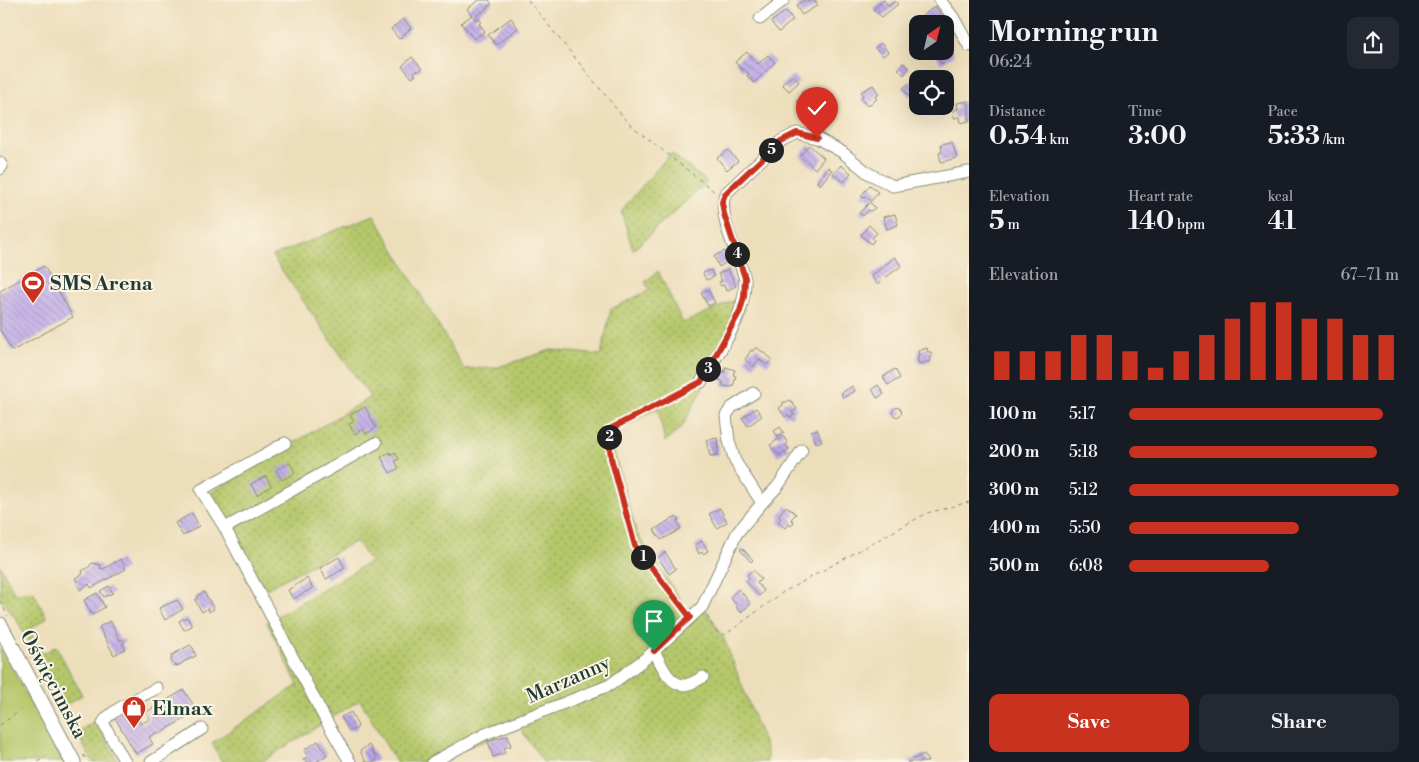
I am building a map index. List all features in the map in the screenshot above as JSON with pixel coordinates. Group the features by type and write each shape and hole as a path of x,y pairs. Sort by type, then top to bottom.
{"main road":[{"name":"Oświęcimska","path":"3,619 73,762"}],"street":[{"path":"760,19 784,0"},
{"path":"940,0 953,17 969,46"},
{"path":"701,382 740,311 744,297 745,278 724,214 723,200 725,194 781,141 797,133 817,138 842,152 868,173 893,186 969,172"},
{"path":"754,393 731,408 726,416 729,441 735,461 762,503"},
{"path":"285,443 200,490 225,528 324,717 350,762"},
{"path":"225,528 376,443"},
{"name":"Marzanny","path":"433,762 484,734 610,685 654,651 702,607 737,533 778,486 802,450"},
{"path":"654,651 668,676 676,683 687,685 703,677"},
{"path":"125,762 103,723 104,720 111,714 157,688"},
{"path":"151,762 202,729"}],"path":[{"path":"528,0 627,122 723,200"},
{"path":"690,617 635,546 611,458 608,430 701,382"},
{"path":"702,607 716,631 725,635 782,593 927,513 969,502"},
{"path":"0,601 3,619"},
{"path":"0,725 22,709"},
{"path":"38,762 50,753"}],"green space":[{"path":"671,153 707,182 633,250 621,211"},
{"path":"374,215 464,369 495,368 551,350 601,355 611,309 650,290 645,282 658,271 683,323 737,299 745,309 682,427 665,442 658,408 609,435 637,534 686,608 706,610 724,639 767,751 767,762 543,762 520,728 428,762 396,762 360,700 261,762 222,762 212,743 298,685 267,622 370,562 356,541 266,589 206,496 370,397 272,256"},
{"path":"0,565 15,594 33,591 47,618 29,630 43,654 56,646 82,695 62,707 18,622 0,597"},
{"path":"0,647 63,762 0,762"},
{"path":"96,720 118,762 93,762 76,733"}],"building":[{"path":"479,0 489,0 492,4 474,18 476,20 479,18 481,22 479,24 485,31 474,39 461,23 472,15 467,9"},
{"path":"804,0 806,2 814,0 818,5 802,15 796,6"},
{"path":"884,0 888,6 895,1 898,4 882,17 873,9"},
{"path":"935,6 942,15 924,15"},
{"path":"786,11 793,20 779,32 771,22"},
{"path":"511,18 518,28 496,45 488,35"},
{"path":"403,19 411,28 399,39 391,29"},
{"path":"881,43 888,52 883,56 875,48"},
{"path":"747,52 758,64 768,55 775,62 754,83 747,76 749,74 743,68 742,70 735,62"},
{"path":"412,57 422,69 414,72 416,75 412,78 402,66"},
{"path":"939,60 947,60 941,64"},
{"path":"903,63 909,68 904,75 898,69"},
{"path":"793,75 799,82 789,91 782,84"},
{"path":"909,83 909,97 903,88"},
{"path":"873,85 879,94 875,97 877,99 867,106 861,99 863,95 861,92"},
{"path":"810,90 818,99 804,110 797,101 804,96 801,93 804,91 807,93"},
{"path":"969,101 969,121 961,123 960,117 954,118 954,110 958,109 957,103"},
{"path":"952,142 957,158 941,162 939,153 942,152 941,144"},
{"path":"809,145 824,158 815,169 800,156"},
{"path":"728,150 738,161 727,170 717,158"},
{"path":"841,165 851,173 844,182 833,174"},
{"path":"828,167 832,170 820,185 817,182"},
{"path":"870,185 878,192 871,201 865,196 863,198 861,196"},
{"path":"870,202 875,208 871,211 869,210 863,216 859,213"},
{"path":"895,214 898,225 887,229 883,217"},
{"path":"869,225 877,233 872,238 874,240 871,244 861,235"},
{"path":"725,251 730,260 719,267 714,256"},
{"path":"895,257 901,266 877,284 871,276"},
{"name":"SMS Arena","path":"44,266 73,317 12,351 0,330 0,291"},
{"path":"728,269 736,286 726,291 724,285 721,286 719,282 722,281 718,274"},
{"path":"711,270 714,277 706,280 703,273"},
{"path":"708,289 715,303 708,306 701,293"},
{"path":"756,347 772,359 767,365 759,359 753,367 745,360 751,350 753,351"},
{"path":"927,348 928,352 931,352 932,355 929,356 931,361 919,364 918,351"},
{"path":"726,367 735,370 733,375 736,376 733,387 722,386 723,382 718,379 721,372 724,373"},
{"path":"895,369 900,378 888,385 883,377"},
{"path":"878,385 884,394 877,398 872,389"},
{"path":"853,386 855,391 843,398 841,393"},
{"path":"790,400 797,409 792,412 794,415 785,417 779,408 783,405 783,402"},
{"path":"365,407 376,428 366,434 363,429 355,434 349,424 354,422 350,415"},
{"path":"756,408 762,416 748,426 742,418"},
{"path":"897,408 901,412 897,416 893,412"},
{"path":"780,427 784,433 778,437 774,431"},
{"path":"817,429 822,441 816,443 811,431"},
{"path":"783,436 788,443 786,445 789,449 778,456 770,445"},
{"path":"717,438 718,455 710,456 706,440"},
{"path":"390,452 391,455 395,452 399,459 395,461 399,468 390,473 381,457"},
{"path":"290,463 295,473 282,480 276,470"},
{"path":"266,476 271,486 257,495 251,484"},
{"path":"786,506 796,514 791,519 794,522 791,526 788,524 785,528 778,522 781,518 778,516"},
{"path":"720,508 727,522 717,528 709,514"},
{"path":"192,513 199,526 183,536 175,523"},
{"path":"677,517 679,520 677,521 681,529 661,540 654,530"},
{"path":"702,541 708,551 699,554 695,545"},
{"path":"742,548 753,560 751,562 740,550"},
{"path":"665,552 676,569 669,574 658,558"},
{"path":"339,557 345,568 326,579 320,568"},
{"path":"121,559 126,569 91,588 89,584 80,590 75,578 83,574 82,571 92,563 101,565 100,568 103,569"},
{"path":"753,570 761,579 757,583 764,591 759,596 746,581 750,578 747,575"},
{"path":"307,578 313,588 293,599 288,590"},
{"path":"109,586 113,593 104,597 100,591"},
{"path":"739,589 751,604 741,612 730,597"},
{"path":"204,592 214,609 209,612 208,608 202,612 195,600 198,598 197,596"},
{"path":"97,593 105,607 92,615 84,600"},
{"path":"177,600 183,609 165,620 159,608"},
{"path":"187,617 192,626 184,630 179,621"},
{"path":"110,621 120,640 123,639 125,642 122,644 125,649 114,655 99,627"},
{"path":"190,645 196,656 178,666 174,665 171,660 172,655"},
{"path":"184,690 197,711 159,734 158,732 149,737 153,744 136,754 114,716 131,706 141,724 150,719 146,712"},
{"path":"351,712 358,726 356,729 349,731 341,717"},
{"path":"508,735 511,746 504,748 505,753 493,757 488,741"},
{"path":"318,741 327,755 316,762 305,762 303,759 308,757 304,750"},
{"path":"369,745 377,759 375,762 366,762 360,751"},
{"path":"924,754 928,762 907,762"}],"place":[{"name":"SMS Arena","path":"33,304"},
{"name":"Elmax","path":"134,729"}],"route":[{"path":"654,651 690,617 635,546 611,458 608,430 701,382 725,342 740,311 744,297 745,278 724,214 722,202 725,194 781,141 797,133 817,138"}]}
